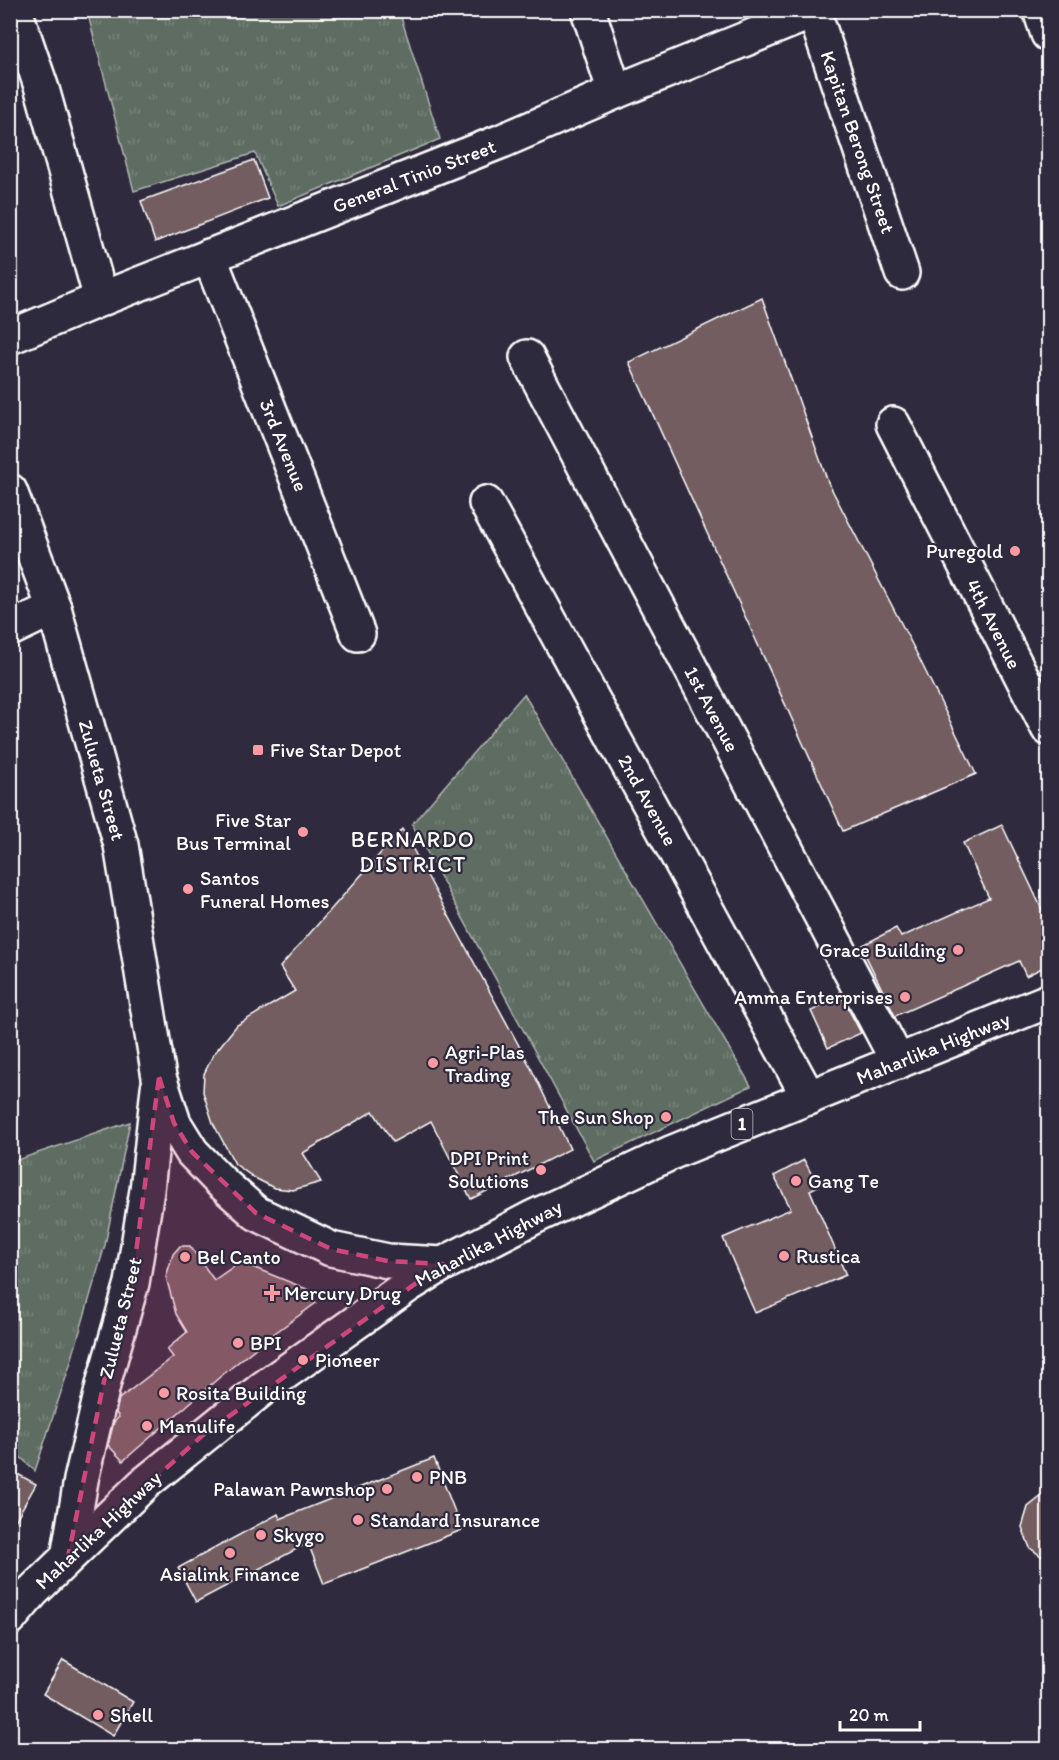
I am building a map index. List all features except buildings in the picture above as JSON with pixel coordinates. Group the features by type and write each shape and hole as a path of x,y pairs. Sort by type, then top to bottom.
{"street":[{"path":"15,10 42,89 100,299"},
{"path":"588,10 615,93"},
{"path":"1040,10 1048,34"},
{"name":"General Tinio Street","path":"10,337 100,299 502,141 815,11"},
{"name":"Kapitan Berong Street","path":"815,11 902,273"},
{"name":"3rd Avenue","path":"209,256 358,634"},
{"name":"1st Avenue","path":"527,357 898,1062"},
{"name":"4th Avenue","path":"892,424 1048,728"},
{"name":"Zulueta Street","path":"10,490 20,544 54,608 121,845 159,1077 174,1123 192,1152 256,1214 331,1250 388,1261 443,1264"},
{"name":"2nd Avenue","path":"486,503 810,1098"},
{"path":"10,629 54,608"},
{"name":"Maharlika Highway","path":"10,1618 33,1591 144,1484 212,1428 262,1389 443,1264 534,1217 673,1152 1048,1001"},
{"name":"Zulueta Street","path":"68,1557 104,1381 132,1283 147,1190 159,1077"}],"highlighted area":[{"path":"159,1077 174,1123 192,1152 256,1213 331,1249 388,1261 443,1264 204,1434 68,1557 104,1381 132,1283"}],"green space":[{"path":"87,11 399,11 440,139 278,206 255,153 134,191"},
{"path":"524,694 751,1086 594,1161 412,824"},
{"path":"130,1122 105,1245 70,1365 35,1471 11,1448 11,1162"}],"place":[{"name":"Puregold","path":"1015,551"},
{"name":"Five Star Depot","path":"258,750"},
{"name":"Five Star Bus Terminal","path":"303,832"},
{"name":"Santos Funeral Homes","path":"188,889"},
{"name":"Grace Building","path":"958,950"},
{"name":"Amma Enterprises","path":"905,997"},
{"name":"Agri-Plas Trading","path":"433,1063"},
{"name":"The Sun Shop","path":"666,1117"},
{"name":"DPI Print Solutions","path":"541,1170"},
{"name":"Gang Te","path":"796,1181"},
{"name":"Rustica","path":"784,1256"},
{"name":"Bel Canto","path":"185,1257"},
{"name":"Mercury Drug","path":"272,1293"},
{"name":"BPI","path":"238,1343"},
{"name":"Pioneer","path":"303,1360"},
{"name":"Rosita Building","path":"164,1393"},
{"name":"Manulife","path":"147,1426"},
{"name":"PNB","path":"417,1477"},
{"name":"Palawan Pawnshop","path":"387,1489"},
{"name":"Standard Insurance","path":"358,1520"},
{"name":"Skygo","path":"261,1535"},
{"name":"Asialink Finance","path":"230,1553"},
{"name":"Shell","path":"98,1715"}],"district":[{"name":"BERNARDO DISTRICT","path":"413,852"}]}
